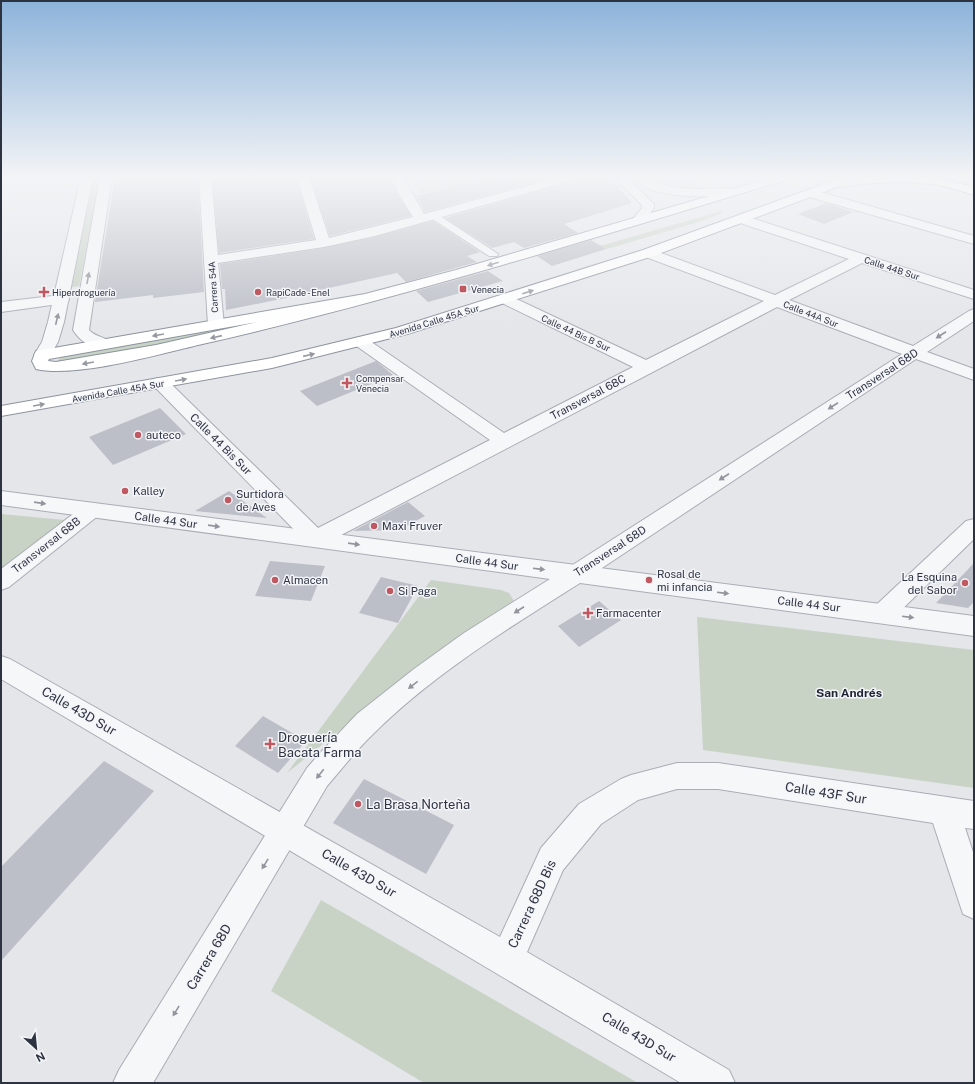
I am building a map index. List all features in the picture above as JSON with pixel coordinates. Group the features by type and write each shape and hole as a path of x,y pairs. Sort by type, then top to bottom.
{"highway":[{"path":"376,297 104,344 41,358 42,365 56,367 103,360 257,327 376,297 613,228"},
{"name":"Avenida Calle 45A Sur","path":"1,411 272,363 361,342 505,299 648,253 718,228"}],"street":[{"path":"41,358 53,334 76,228"},
{"path":"97,228 81,330 84,336 89,340 104,344"},
{"name":"Carrera 54A","path":"209,228 216,325"},
{"path":"319,228 324,243"},
{"path":"211,260 324,243 388,228"},
{"path":"445,228 493,254"},
{"name":"Calle 44B Sur","path":"768,228 974,295"},
{"path":"931,228 974,240"},
{"name":"Calle 44A Sur","path":"648,253 974,375"},
{"name":"Transversal 68C","path":"316,539 646,366 861,258"},
{"name":"Calle 44 Bis B Sur","path":"505,299 646,366"},
{"path":"1,307 61,300"},
{"name":"Transversal 68D","path":"285,830 318,777 342,748 374,715 461,648 974,314"},
{"path":"361,342 503,442"},
{"name":"Calle 44 Bis Sur","path":"160,383 316,539"},
{"name":"Calle 44 Sur","path":"1,498 974,626"},
{"name":"Transversal 68B","path":"1,581 92,510"},
{"path":"882,614 974,526"},
{"name":"Calle 43D Sur","path":"1,666 507,959 716,1083"},
{"name":"Calle 43F Sur","path":"677,776 718,776 974,815"},
{"name":"Carrera 68D Bis","path":"507,959 552,859 590,814 631,789 677,776"},
{"path":"944,810 974,903"},
{"name":"Carrera 68D","path":"132,1083 285,830"}],"shaded area":[{"path":"84,228 90,228 79,286 72,287"},
{"path":"664,228 680,228 607,249 600,246"},
{"path":"218,328 221,331 172,343 57,361 62,356"},
{"path":"1,514 65,520 1,568"},
{"path":"431,580 501,590 509,593 514,601 508,609 402,680 287,773"},
{"path":"697,617 974,650 974,788 703,750"},
{"path":"321,900 638,1083 424,1083 271,991"}],"building":[{"path":"107,228 201,228 204,292 153,298 153,295 95,302"},
{"path":"217,228 311,228 314,239 219,253"},
{"path":"327,228 364,228 330,236"},
{"path":"409,228 443,228 480,252 467,256 477,262 406,282 397,273 306,294 226,310 225,289 222,289 220,264 324,248"},
{"path":"460,228 570,228 578,233 524,248 514,242 492,248"},
{"path":"591,240 606,249 552,266 537,256"},
{"path":"488,271 503,281 428,302 416,291"},
{"name":"Compensar Venecia","path":"376,361 393,375 317,406 300,391"},
{"name":"auteco","path":"160,408 186,434 113,465 89,437"},
{"name":"Surtidora de Aves","path":"229,491 267,518 195,511"},
{"path":"408,502 425,516 399,530 353,531"},
{"path":"270,561 325,566 311,601 255,596"},
{"name":"La Esquina del Sabor","path":"974,563 974,602 968,608 936,603"},
{"path":"381,577 418,586 398,623 359,613"},
{"path":"599,601 621,620 579,647 558,626"},
{"name":"Droguería Bacata Farma","path":"263,716 306,741 278,773 235,746"},
{"path":"104,761 154,791 1,961 1,867"},
{"path":"364,779 454,825 426,874 333,823"}],"place":[{"name":"Venecia","path":"463,289"},
{"name":"Hiperdroguería","path":"44,292"},
{"name":"RapiCade - Enel","path":"258,292"},
{"name":"Compensar Venecia","path":"347,383"},
{"name":"auteco","path":"138,435"},
{"name":"Kalley","path":"125,491"},
{"name":"Surtidora de Aves","path":"228,500"},
{"name":"Maxi Fruver","path":"374,526"},
{"name":"Almacen","path":"275,580"},
{"name":"Rosal de mi infancia","path":"649,580"},
{"name":"La Esquina del Sabor","path":"965,583"},
{"name":"Si Paga","path":"390,591"},
{"name":"Farmacenter","path":"588,613"},
{"name":"Droguería Bacata Farma","path":"270,744"},
{"name":"La Brasa Norteña","path":"358,804"}],"district":[{"name":"San Andrés","path":"849,693"}]}
